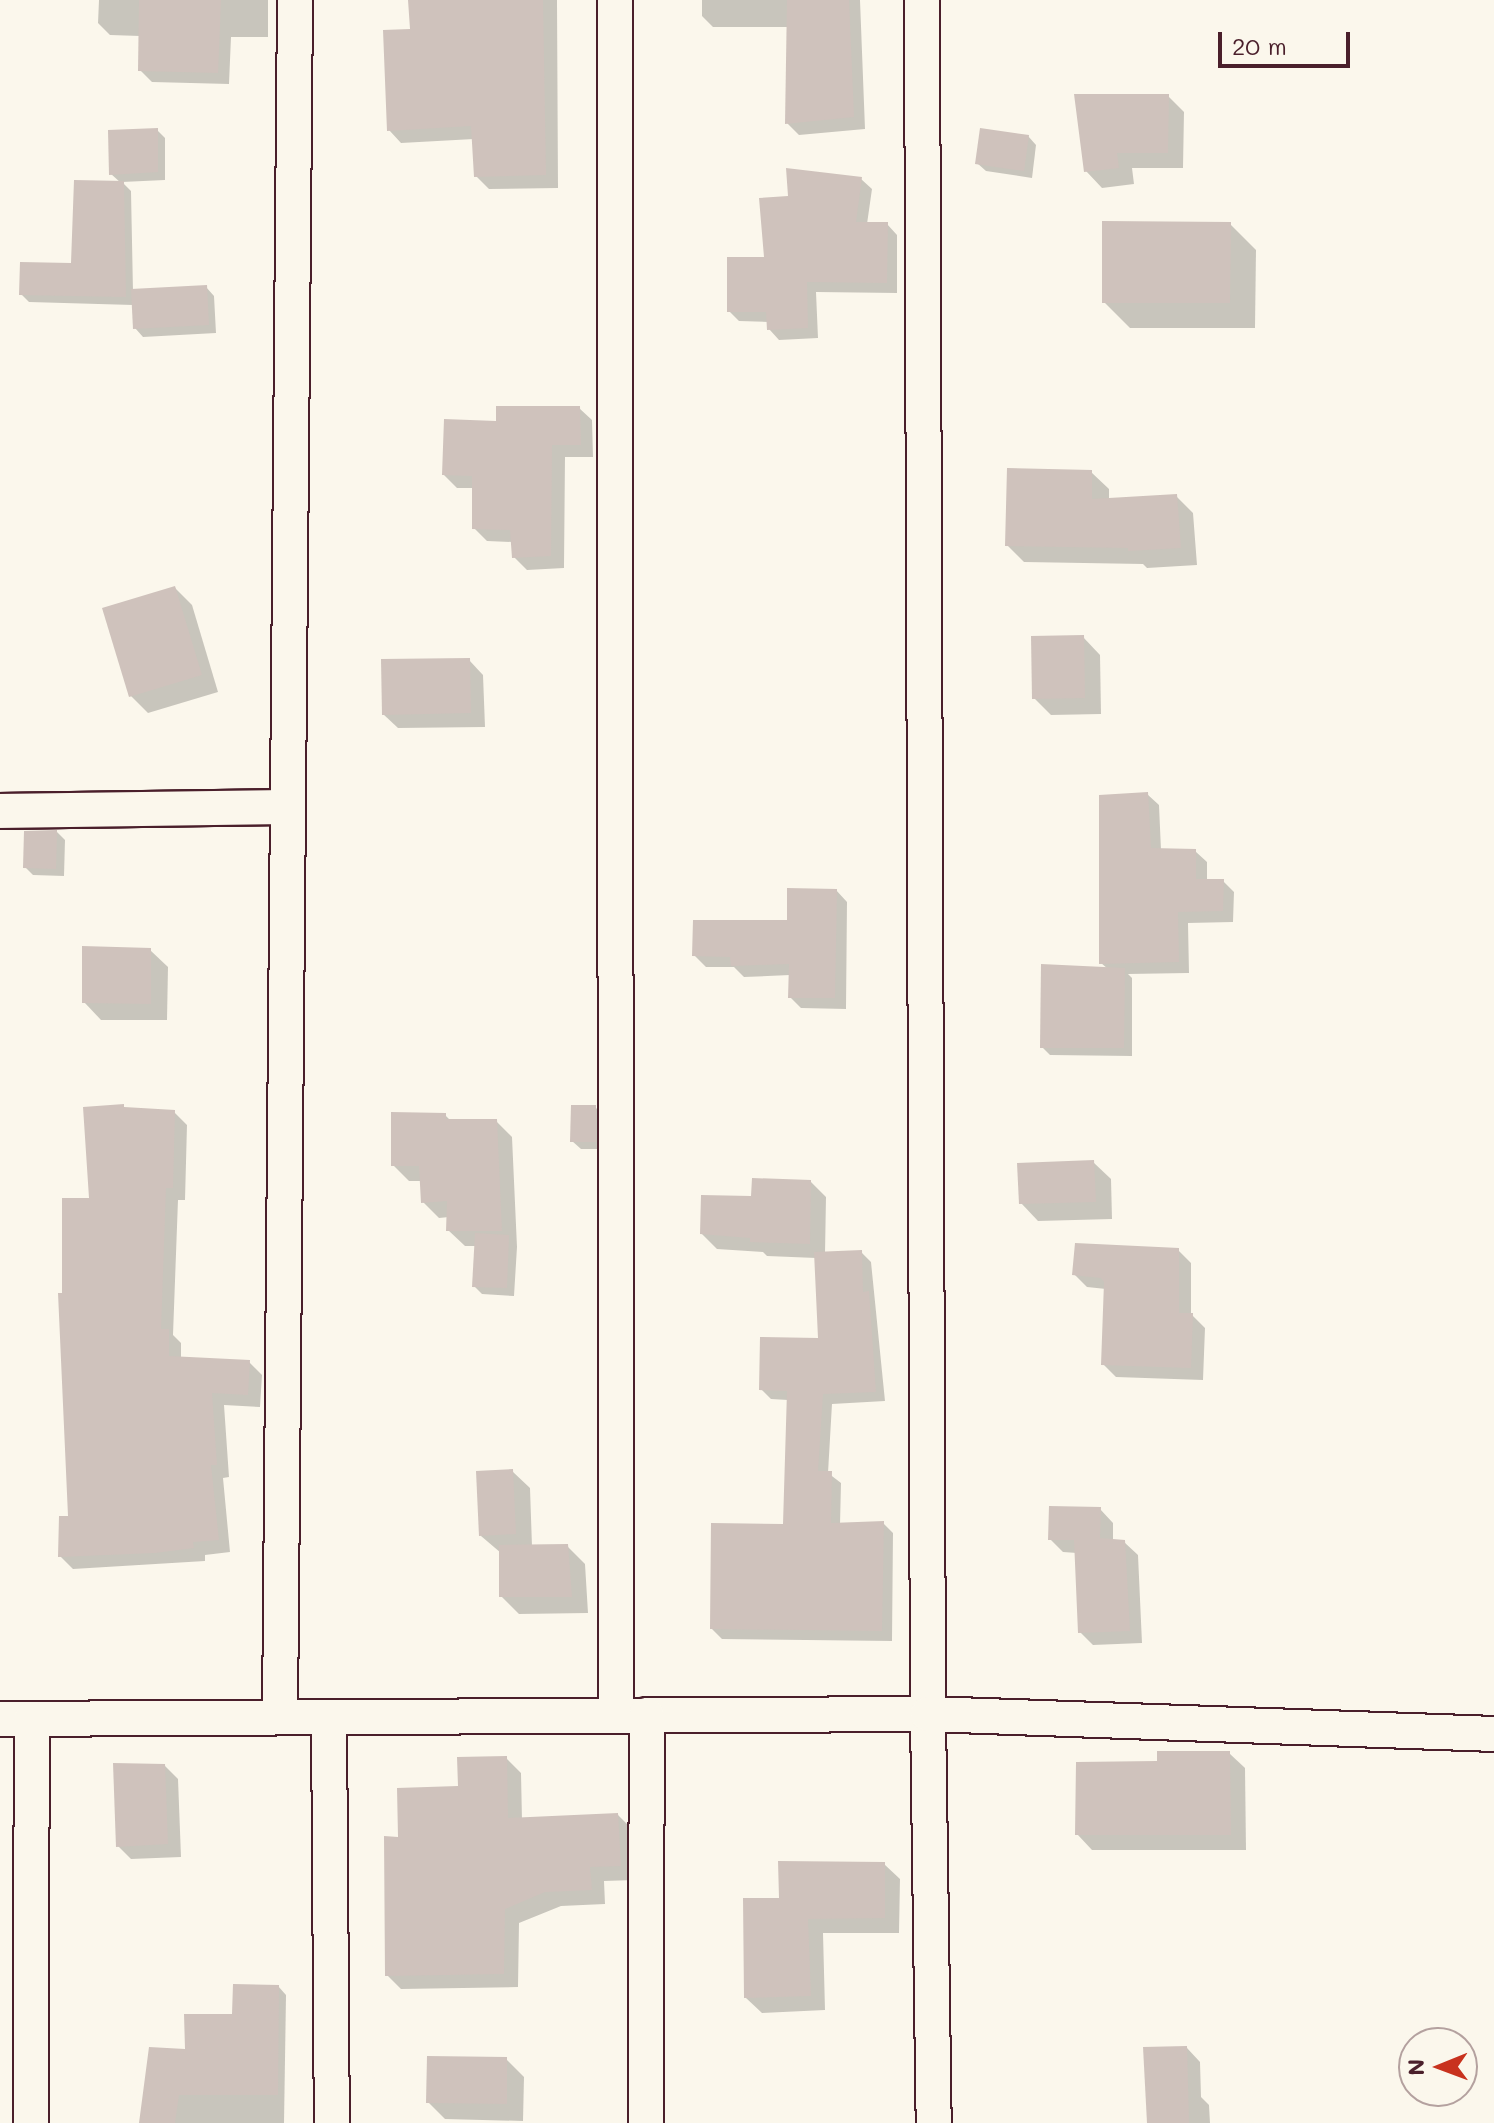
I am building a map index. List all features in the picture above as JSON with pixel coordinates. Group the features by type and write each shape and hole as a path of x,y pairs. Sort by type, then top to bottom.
{"street":[{"path":"280,1717 295,0"},
{"path":"615,0 631,1715 646,2123"},
{"path":"922,0 928,1714 934,2123"},
{"path":"0,811 287,807"},
{"path":"31,2123 16,1719 928,1714 1494,1734"},
{"path":"329,1717 332,2123"}],"building":[{"path":"139,0 221,0 218,73 138,71"},
{"path":"408,0 543,0 546,175 474,177 471,126 387,131 383,30 410,29"},
{"path":"787,0 849,0 854,117 785,124"},
{"path":"1074,94 1169,94 1168,153 1117,153 1119,168 1084,172"},
{"path":"158,128 158,172 109,175 108,130"},
{"path":"980,128 1029,135 1024,171 975,164"},
{"path":"786,168 862,177 856,222 888,222 887,283 807,282 808,328 767,330 766,312 727,312 727,257 764,257 759,198 788,196"},
{"path":"74,180 124,181 126,297 19,295 20,262 71,263"},
{"path":"1102,221 1231,222 1230,303 1102,303"},
{"path":"207,285 209,325 133,329 131,289"},
{"path":"496,406 580,406 581,445 552,445 551,556 512,558 510,530 472,529 472,476 442,475 444,419 496,421"},
{"path":"1007,468 1092,470 1092,499 1177,494 1181,548 1128,551 1128,548 1005,546"},
{"path":"175,586 202,675 129,697 102,608"},
{"path":"1084,635 1085,698 1032,699 1031,636"},
{"path":"470,658 471,713 382,715 381,659"},
{"path":"1148,792 1151,848 1196,849 1196,879 1224,879 1223,911 1178,912 1179,962 1099,964 1099,795"},
{"path":"57,830 56,869 23,868 24,831"},
{"path":"787,888 837,889 835,998 788,998 789,964 731,966 730,957 692,956 693,920 787,920"},
{"path":"82,946 151,948 151,1004 82,1003"},
{"path":"1041,964 1125,968 1124,1048 1040,1048"},
{"path":"124,1104 124,1107 175,1110 173,1188 166,1188 161,1329 169,1329 169,1356 250,1360 248,1395 212,1393 217,1465 211,1465 219,1540 193,1542 194,1548 155,1553 58,1557 59,1516 68,1516 58,1293 62,1293 62,1198 89,1198 83,1107"},
{"path":"571,1105 596,1105 596,1142 570,1142"},
{"path":"391,1112 446,1113 446,1119 497,1119 502,1231 446,1231 447,1201 421,1203 419,1166 391,1166"},
{"path":"1094,1160 1096,1202 1019,1204 1017,1163"},
{"path":"752,1178 811,1180 810,1244 750,1242 750,1238 700,1234 701,1195 751,1196"},
{"path":"475,1233 509,1235 507,1288 472,1287"},
{"path":"1075,1243 1179,1248 1179,1313 1193,1313 1191,1368 1101,1365 1104,1282 1101,1278 1072,1275"},
{"path":"862,1250 863,1292 869,1291 876,1392 823,1394 818,1471 832,1471 831,1523 884,1521 882,1631 710,1629 711,1523 783,1524 787,1391 759,1390 760,1337 818,1338 814,1252"},
{"path":"513,1469 516,1534 479,1536 476,1471"},
{"path":"1049,1506 1101,1507 1100,1538 1125,1540 1130,1631 1078,1633 1074,1540 1048,1540"},
{"path":"568,1544 572,1597 499,1597 499,1545"},
{"path":"1157,1751 1230,1751 1231,1835 1075,1835 1076,1762 1157,1761"},
{"path":"507,1756 508,1818 618,1813 621,1866 590,1867 592,1890 545,1892 505,1909 504,1974 385,1976 384,1836 398,1837 397,1788 458,1786 457,1757"},
{"path":"113,1763 165,1764 168,1844 116,1847"},
{"path":"778,1861 885,1862 885,1918 808,1919 811,1996 744,1998 743,1898 779,1898"},
{"path":"233,1984 279,1985 278,2095 179,2095 175,2123 139,2123 149,2047 185,2049 184,2014 232,2014"},
{"path":"1187,2046 1189,2123 1147,2123 1143,2047"},
{"path":"427,2056 507,2057 507,2104 426,2103"}]}
